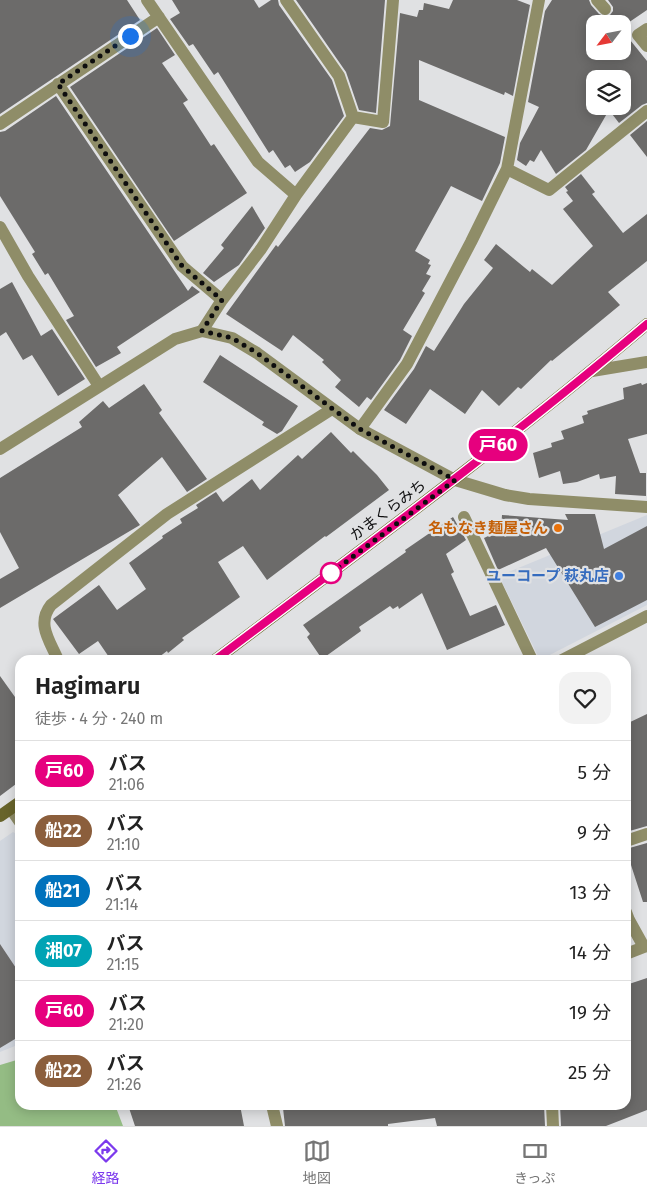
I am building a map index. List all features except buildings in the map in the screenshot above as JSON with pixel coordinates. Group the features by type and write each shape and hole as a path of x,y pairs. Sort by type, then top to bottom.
{"main road":[{"name":"かまくらみち","path":"222,655 455,480 592,371 647,324"},
{"path":"0,816 15,806"}],"street":[{"path":"147,0 258,162 296,196"},
{"path":"286,0 339,76 353,117"},
{"path":"353,117 383,122 393,0"},
{"path":"360,429 407,364 507,169 539,0"},
{"path":"0,124 158,16"},
{"path":"647,29 638,35 647,46"},
{"path":"58,84 182,266 222,300"},
{"path":"507,169 549,190 647,110"},
{"path":"202,331 222,300 261,249 296,196 353,117"},
{"path":"0,227 28,276 99,386"},
{"path":"0,449 176,339 202,331 232,338 257,353 360,429 455,480 505,495 529,499 647,507"},
{"path":"592,371 647,362"},
{"path":"56,655 45,630 45,613 52,605 168,514 332,409"},
{"path":"464,517 530,655"},
{"path":"572,655 647,616"},
{"path":"631,839 647,834"},
{"path":"631,923 646,948 631,952"},
{"path":"273,1110 276,1126"},
{"path":"552,1110 553,1126"}],"shaded area":[{"path":"647,515 647,605 550,655 538,655 499,576"},
{"path":"13,832 15,833 15,1046 0,1052 0,841"}],"green space":[{"path":"15,1060 15,1110 117,1110 123,1126 0,1126 0,1065"}],"bus line":[{"name":"戸60","path":"222,655 455,480 592,371 647,324"}],"place":[{"name":"名もなき麺屋さん","path":"558,528"},
{"name":"ユーコープ 萩丸店","path":"619,576"}],"route":[{"path":"130,36 58,84 182,266 222,300 202,331 232,338 257,353 360,429 455,480 327,576 331,573"}]}
